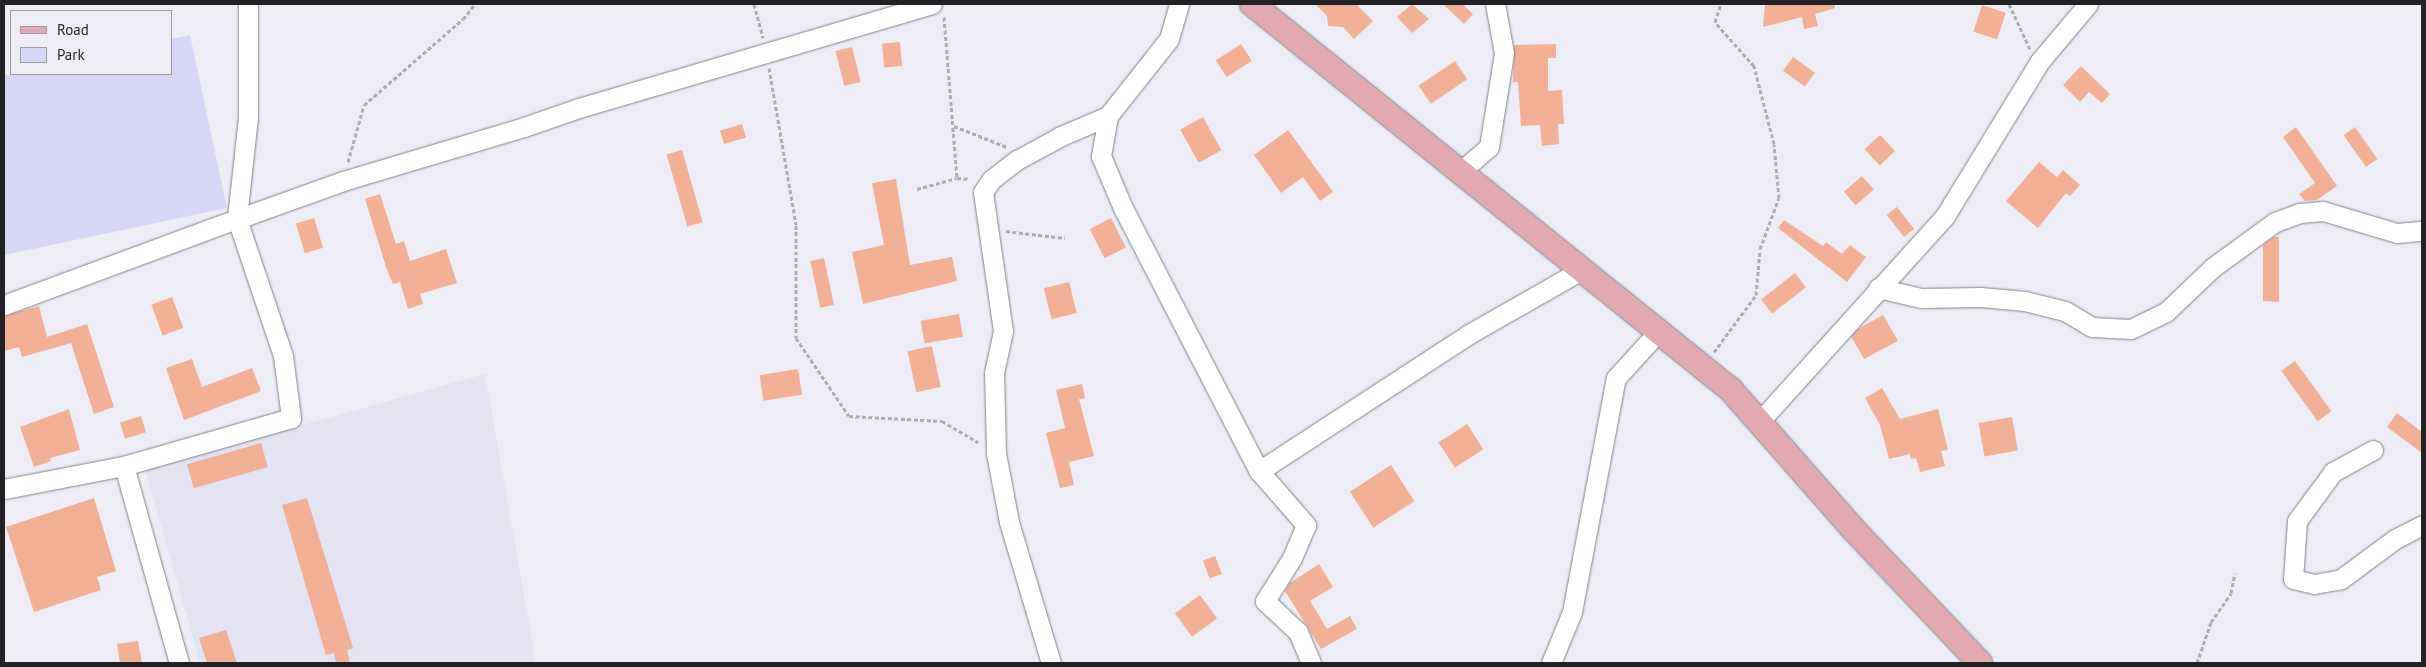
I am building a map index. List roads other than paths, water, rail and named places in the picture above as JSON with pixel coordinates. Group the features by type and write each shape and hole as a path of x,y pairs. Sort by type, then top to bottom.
{"main road":[{"path":"1252,4 1731,390 1853,529 1980,663"}],"street":[{"path":"4,489 124,466 291,418 283,356 236,219 248,117 248,4"},
{"path":"1051,663 1009,522 996,453 994,373 1003,331 982,192 991,180 1028,155 1108,116 1169,39 1180,4"},
{"path":"1460,172 1489,147 1504,53 1494,4"},
{"path":"1759,422 1945,216 2038,65 2088,4"},
{"path":"4,305 343,181 767,51 938,8"},
{"path":"1108,116 1101,156 1123,208 1259,471 1306,525 1292,558 1265,601 1298,632 1311,663"},
{"path":"1878,288 1921,298 1982,297 2026,301 2065,311 2092,327 2130,329 2166,312 2212,268 2275,222 2300,213 2323,210 2397,233 2422,231"},
{"path":"1259,471 1470,334 1581,270"},
{"path":"1551,663 1572,612 1616,378 1658,332"},
{"path":"2373,450 2333,472 2297,521 2293,579 2314,584 2341,579 2395,539 2422,525"},
{"path":"124,466 179,663"}]}
